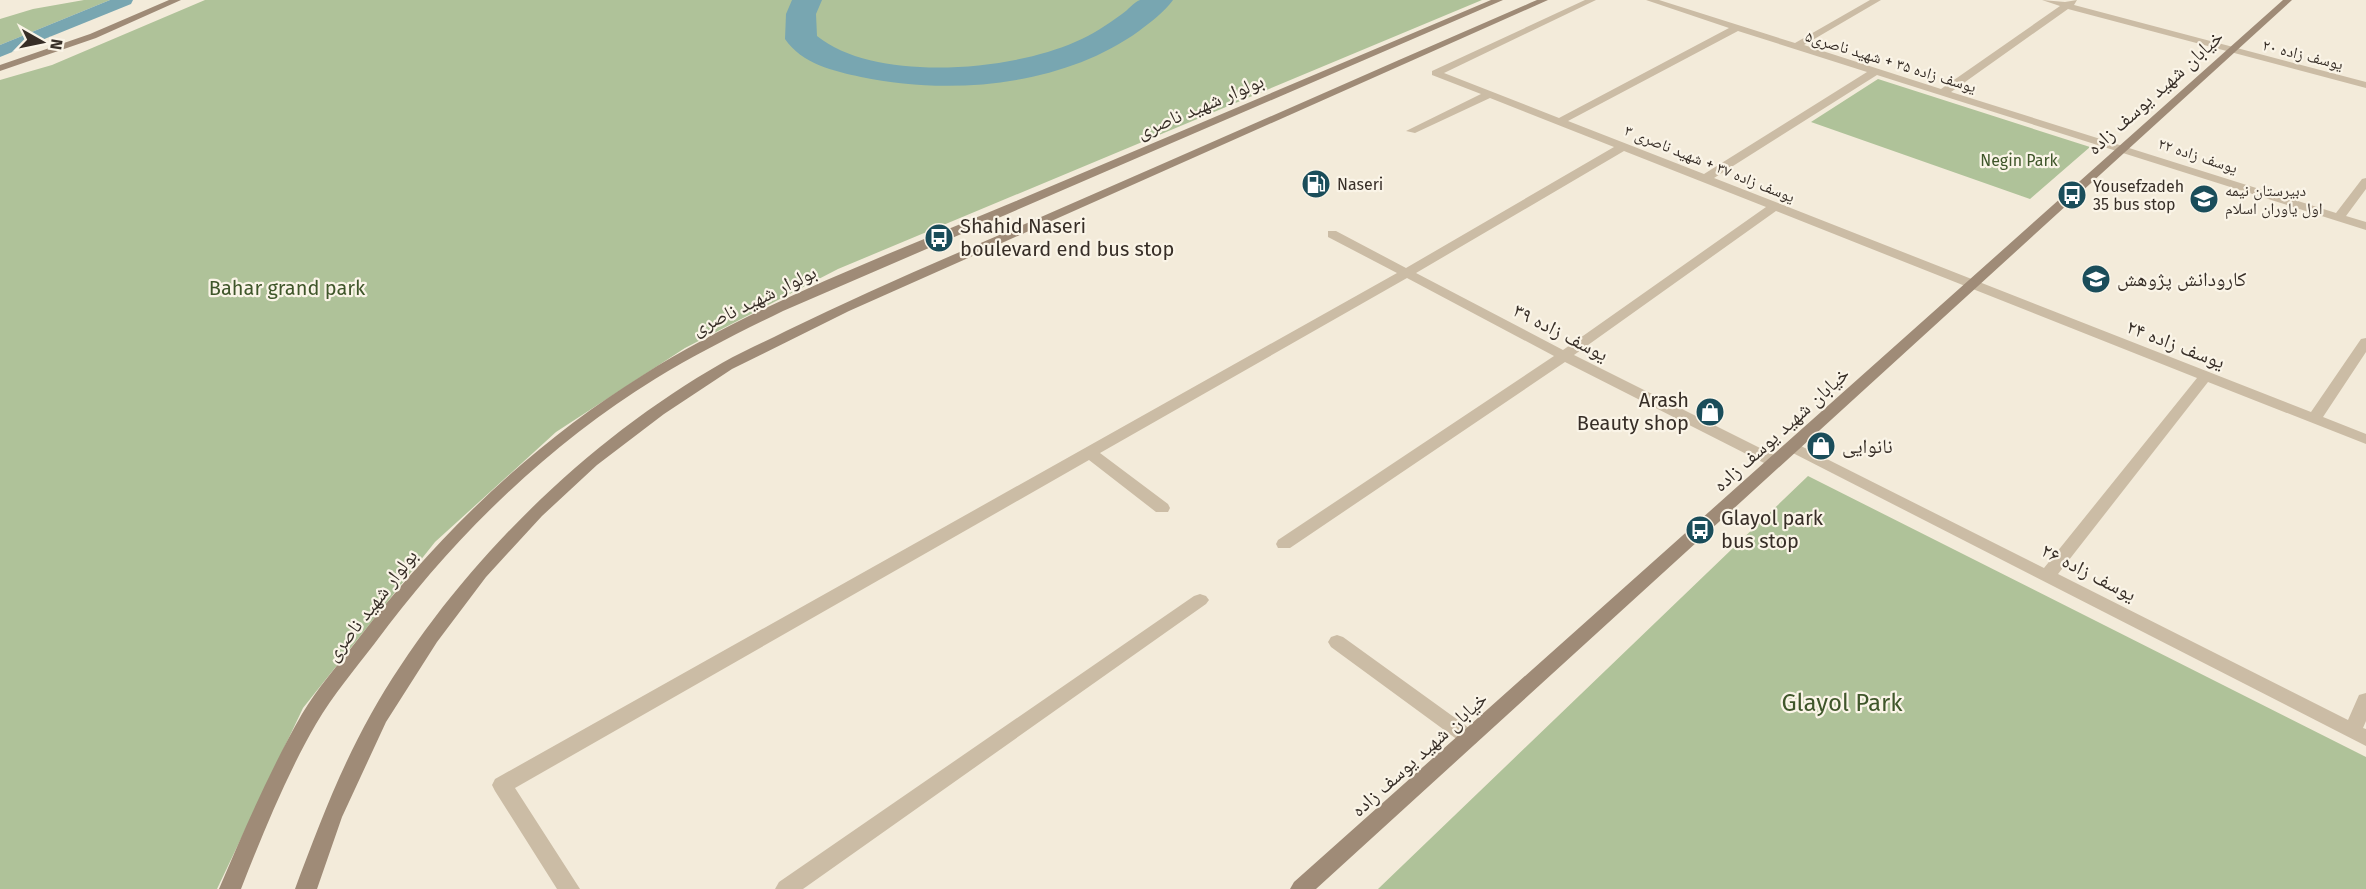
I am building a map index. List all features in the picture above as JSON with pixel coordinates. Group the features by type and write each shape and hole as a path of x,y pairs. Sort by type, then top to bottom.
{"main road":[{"path":"0,68 93,36 177,0"},
{"name":"بولوار شهید ناصری","path":"230,889 259,818 310,718 368,637 424,567 484,505 550,448 616,398 698,348 811,293 1498,0"},
{"name":"بولوار شهید ناصری","path":"306,889 332,817 378,717 431,637 480,573 536,512 592,460 658,411 728,366 844,308 1544,0"},
{"name":"خیابان شهید یوسف زاده","path":"1301,889 2288,0"},
{"path":"1404,40 1431,50"}],"street":[{"name":"یوسف زاده ۳۷ + شهید ناصری ۳","path":"1592,0 1436,73 1706,178 1971,285"},
{"name":"یوسف زاده ۳۵ + شهید ناصری۵","path":"1650,0 2123,149"},
{"path":"1666,5 1678,0"},
{"path":"1794,47 1877,0"},
{"name":"یوسف زاده ۲۰","path":"2046,0 2071,3 2082,9 2232,51 2366,85"},
{"path":"1942,93 2071,3"},
{"path":"1561,121 1736,28"},
{"path":"1706,178 1874,72"},
{"path":"1411,131 1490,94"},
{"path":"568,889 502,785 1405,274 1624,146"},
{"name":"یوسف زاده ۲۲","path":"2123,149 2366,226"},
{"path":"2339,217 2366,181"},
{"path":"1284,544 1564,356 1775,206"},
{"name":"یوسف زاده ۳۹","path":"1332,234 1564,356 1775,462"},
{"name":"یوسف زاده ۲۴","path":"1971,285 2366,439"},
{"path":"2314,419 2366,342"},
{"path":"2048,575 2205,377"},
{"name":"یوسف زاده ۲۶","path":"1792,447 2048,575 2359,735"},
{"path":"1088,452 1162,508"},
{"path":"786,889 1200,600"},
{"path":"1337,642 1469,738"},
{"path":"2359,735 2366,700"}],"green space":[{"path":"84,0 110,0 0,45 0,19 33,9"},
{"name":"Bahar grand park","path":"205,0 1482,0 838,269 685,348 556,432 435,542 303,708 217,889 0,889 0,80 52,65"},
{"name":"Negin Park","path":"1878,79 2090,147 2030,199 1811,122"},
{"name":"Glayol Park","path":"1808,476 2366,757 2366,889 1378,889"}],"waterway":[{"path":"0,52 125,0"},
{"path":"807,0 801,14 801,39 820,54 854,66 883,72 944,76 1004,71 1074,54 1113,34 1158,0"}],"place":[{"name":"Naseri","path":"1316,184"},
{"name":"Yousefzadeh 35 bus stop","path":"2072,195"},
{"name":"دبیرستان نیمه اول یاوران اسلام","path":"2204,199"},
{"name":"Shahid Naseri boulevard end bus stop","path":"939,238"},
{"name":"کارودانش پژوهش","path":"2096,279"},
{"name":"Arash Beauty shop","path":"1710,412"},
{"name":"نانوایی","path":"1821,446"},
{"name":"Glayol park bus stop","path":"1700,530"}]}
